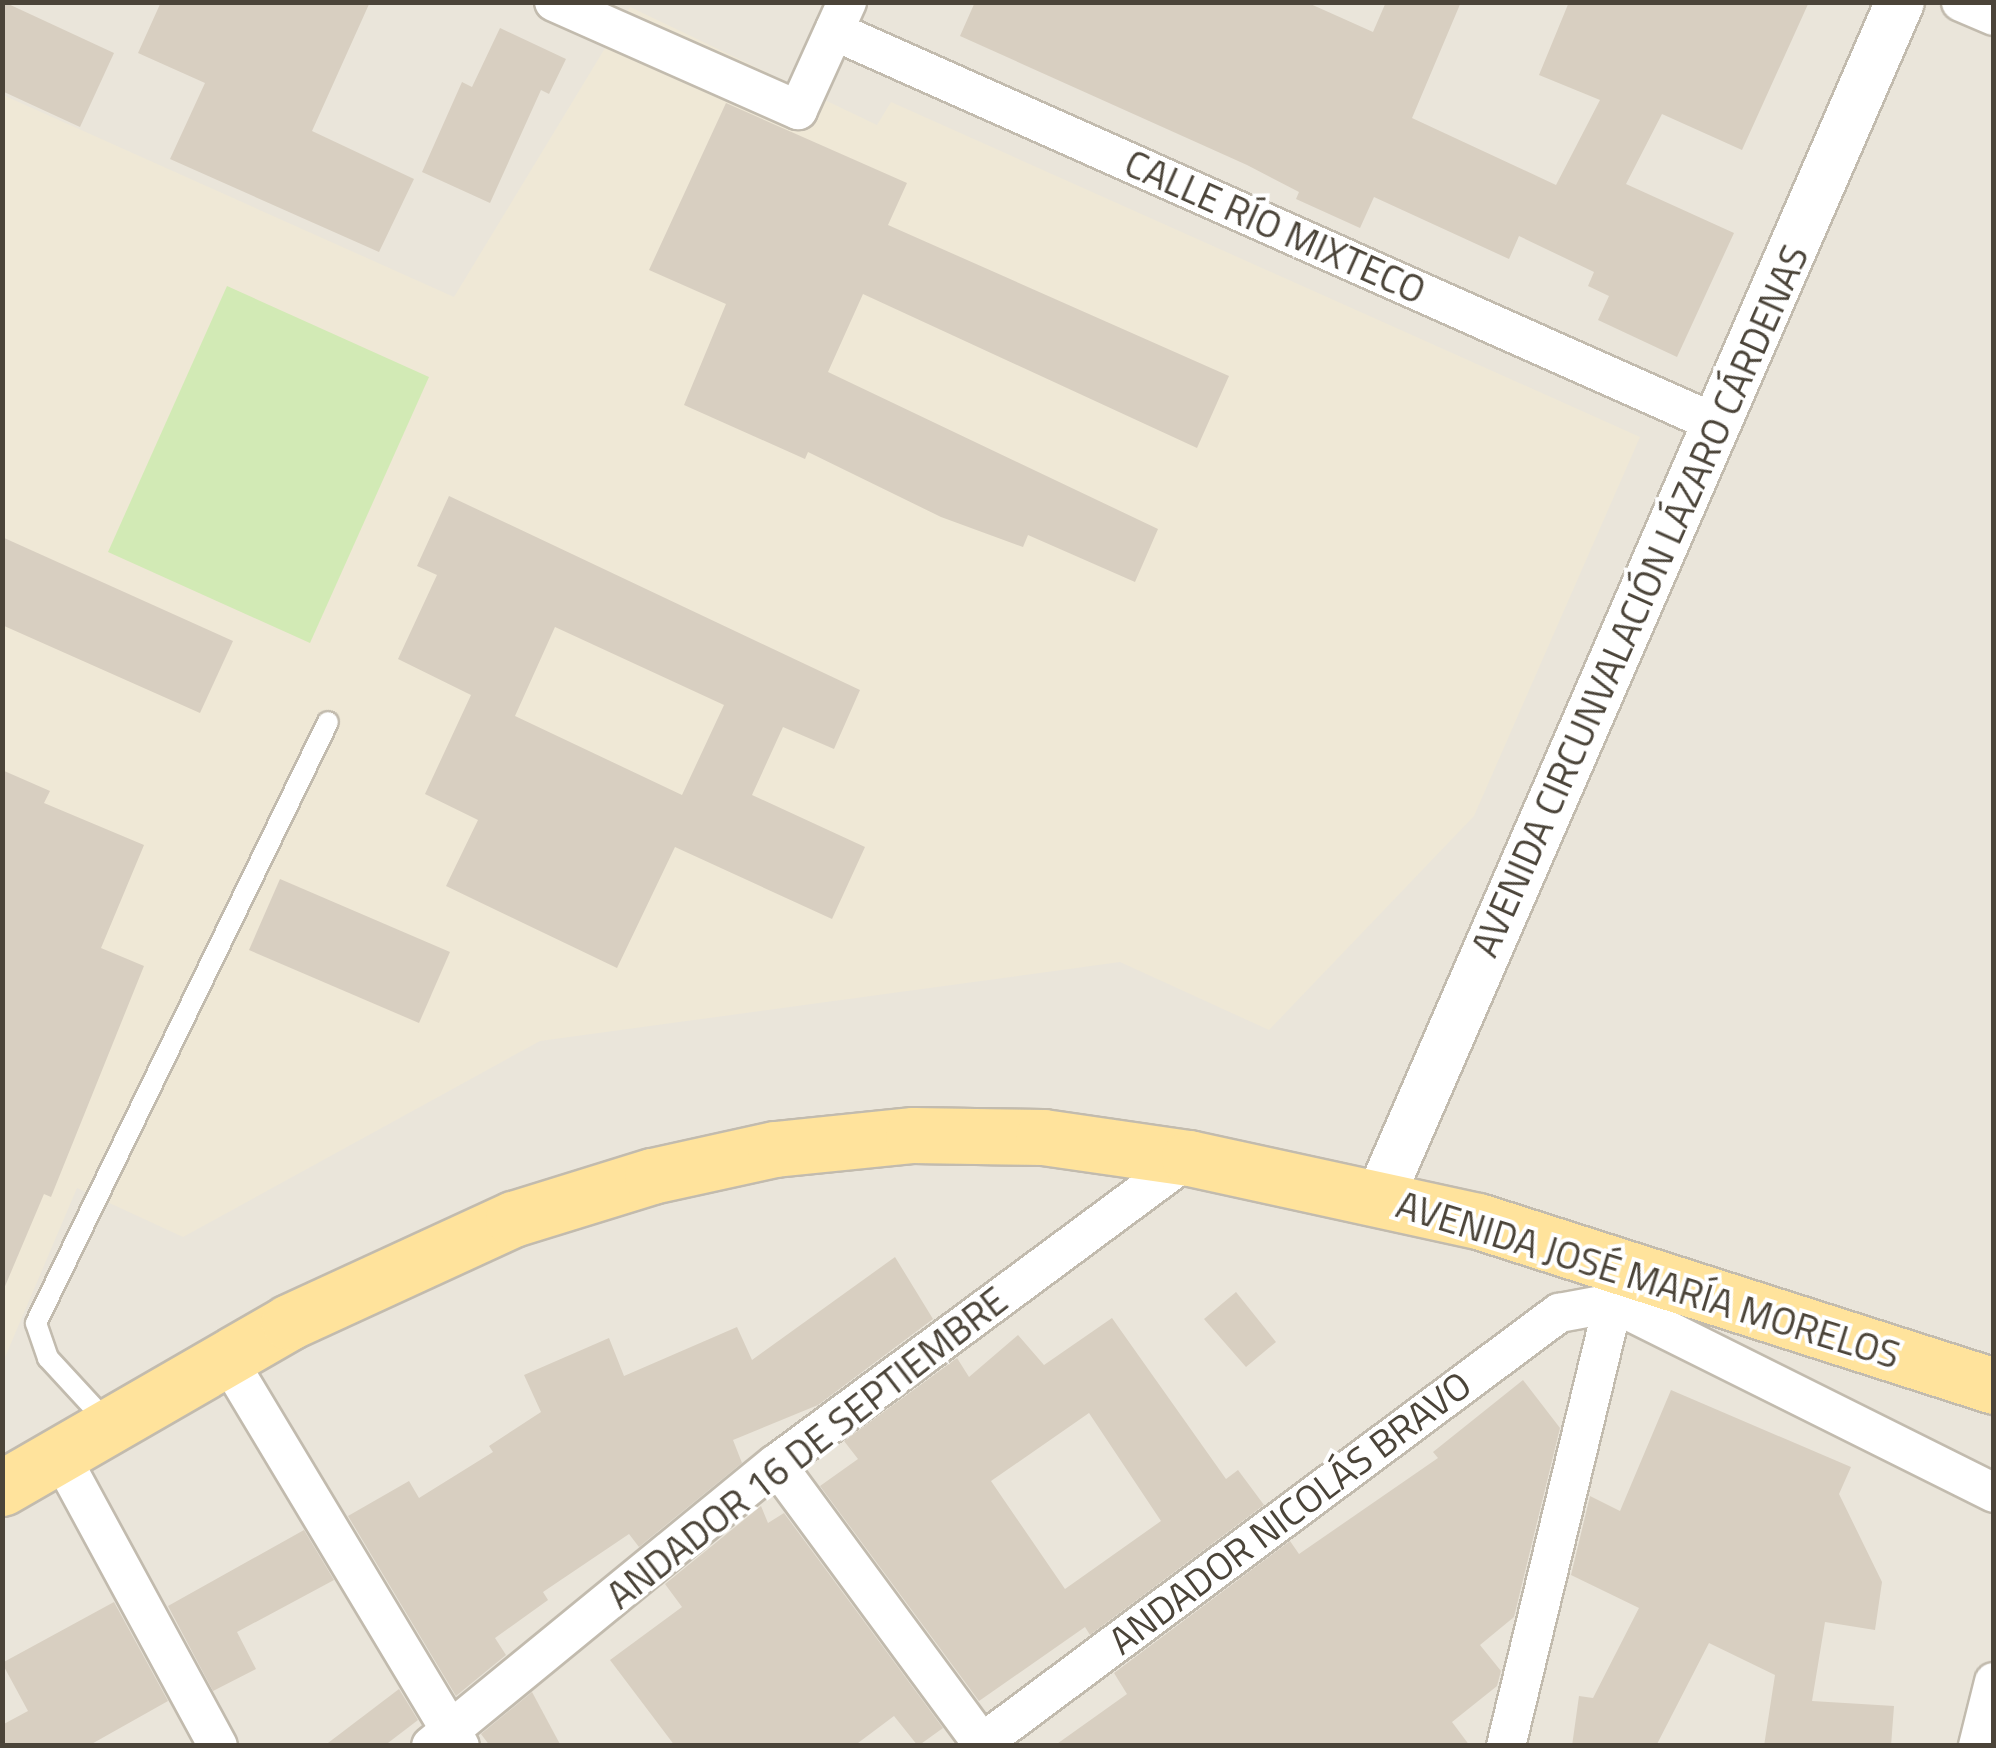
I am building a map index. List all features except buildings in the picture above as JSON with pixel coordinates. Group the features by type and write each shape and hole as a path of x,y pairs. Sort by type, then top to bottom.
{"main road":[{"name":"AVENIDA JOSÉ MARÍA MORELOS","path":"2,1488 61,1457 108,1422 226,1357 405,1263 513,1219 652,1176 775,1149 913,1135 1043,1137 1189,1158 1379,1199 1617,1285 1994,1386"}],"street":[{"path":"554,2 798,110 841,17"},
{"name":"AVENIDA CIRCUNVALACIÓN LÁZARO CÁRDENAS","path":"1379,1199 1900,2"},
{"path":"1961,2 1994,16"},
{"name":"CALLE RÍO MIXTECO","path":"841,17 1717,424"},
{"name":"ANDADOR 16 DE SEPTIEMBRE","path":"447,1741 776,1464 1189,1158"},
{"path":"1506,1746 1617,1285 1994,1493"},
{"name":"ANDADOR NICOLÁS BRAVO","path":"980,1744 1559,1313 1617,1285"},
{"path":"226,1357 447,1741"},
{"path":"61,1457 218,1746"},
{"path":"776,1464 980,1744"},
{"path":"1978,1746 1994,1682"}],"lane":[{"path":"108,1422 48,1358 36,1323 328,722"}],"shaded area":[{"path":"3,3 1993,3 1993,1745 3,1746"},
{"path":"630,7 877,125 891,102 1640,437 1474,816 1269,1030 1120,962 540,1041 183,1237 77,1188 3,1362 3,95 454,297"}],"green space":[{"path":"227,286 429,377 310,643 108,552"}]}
